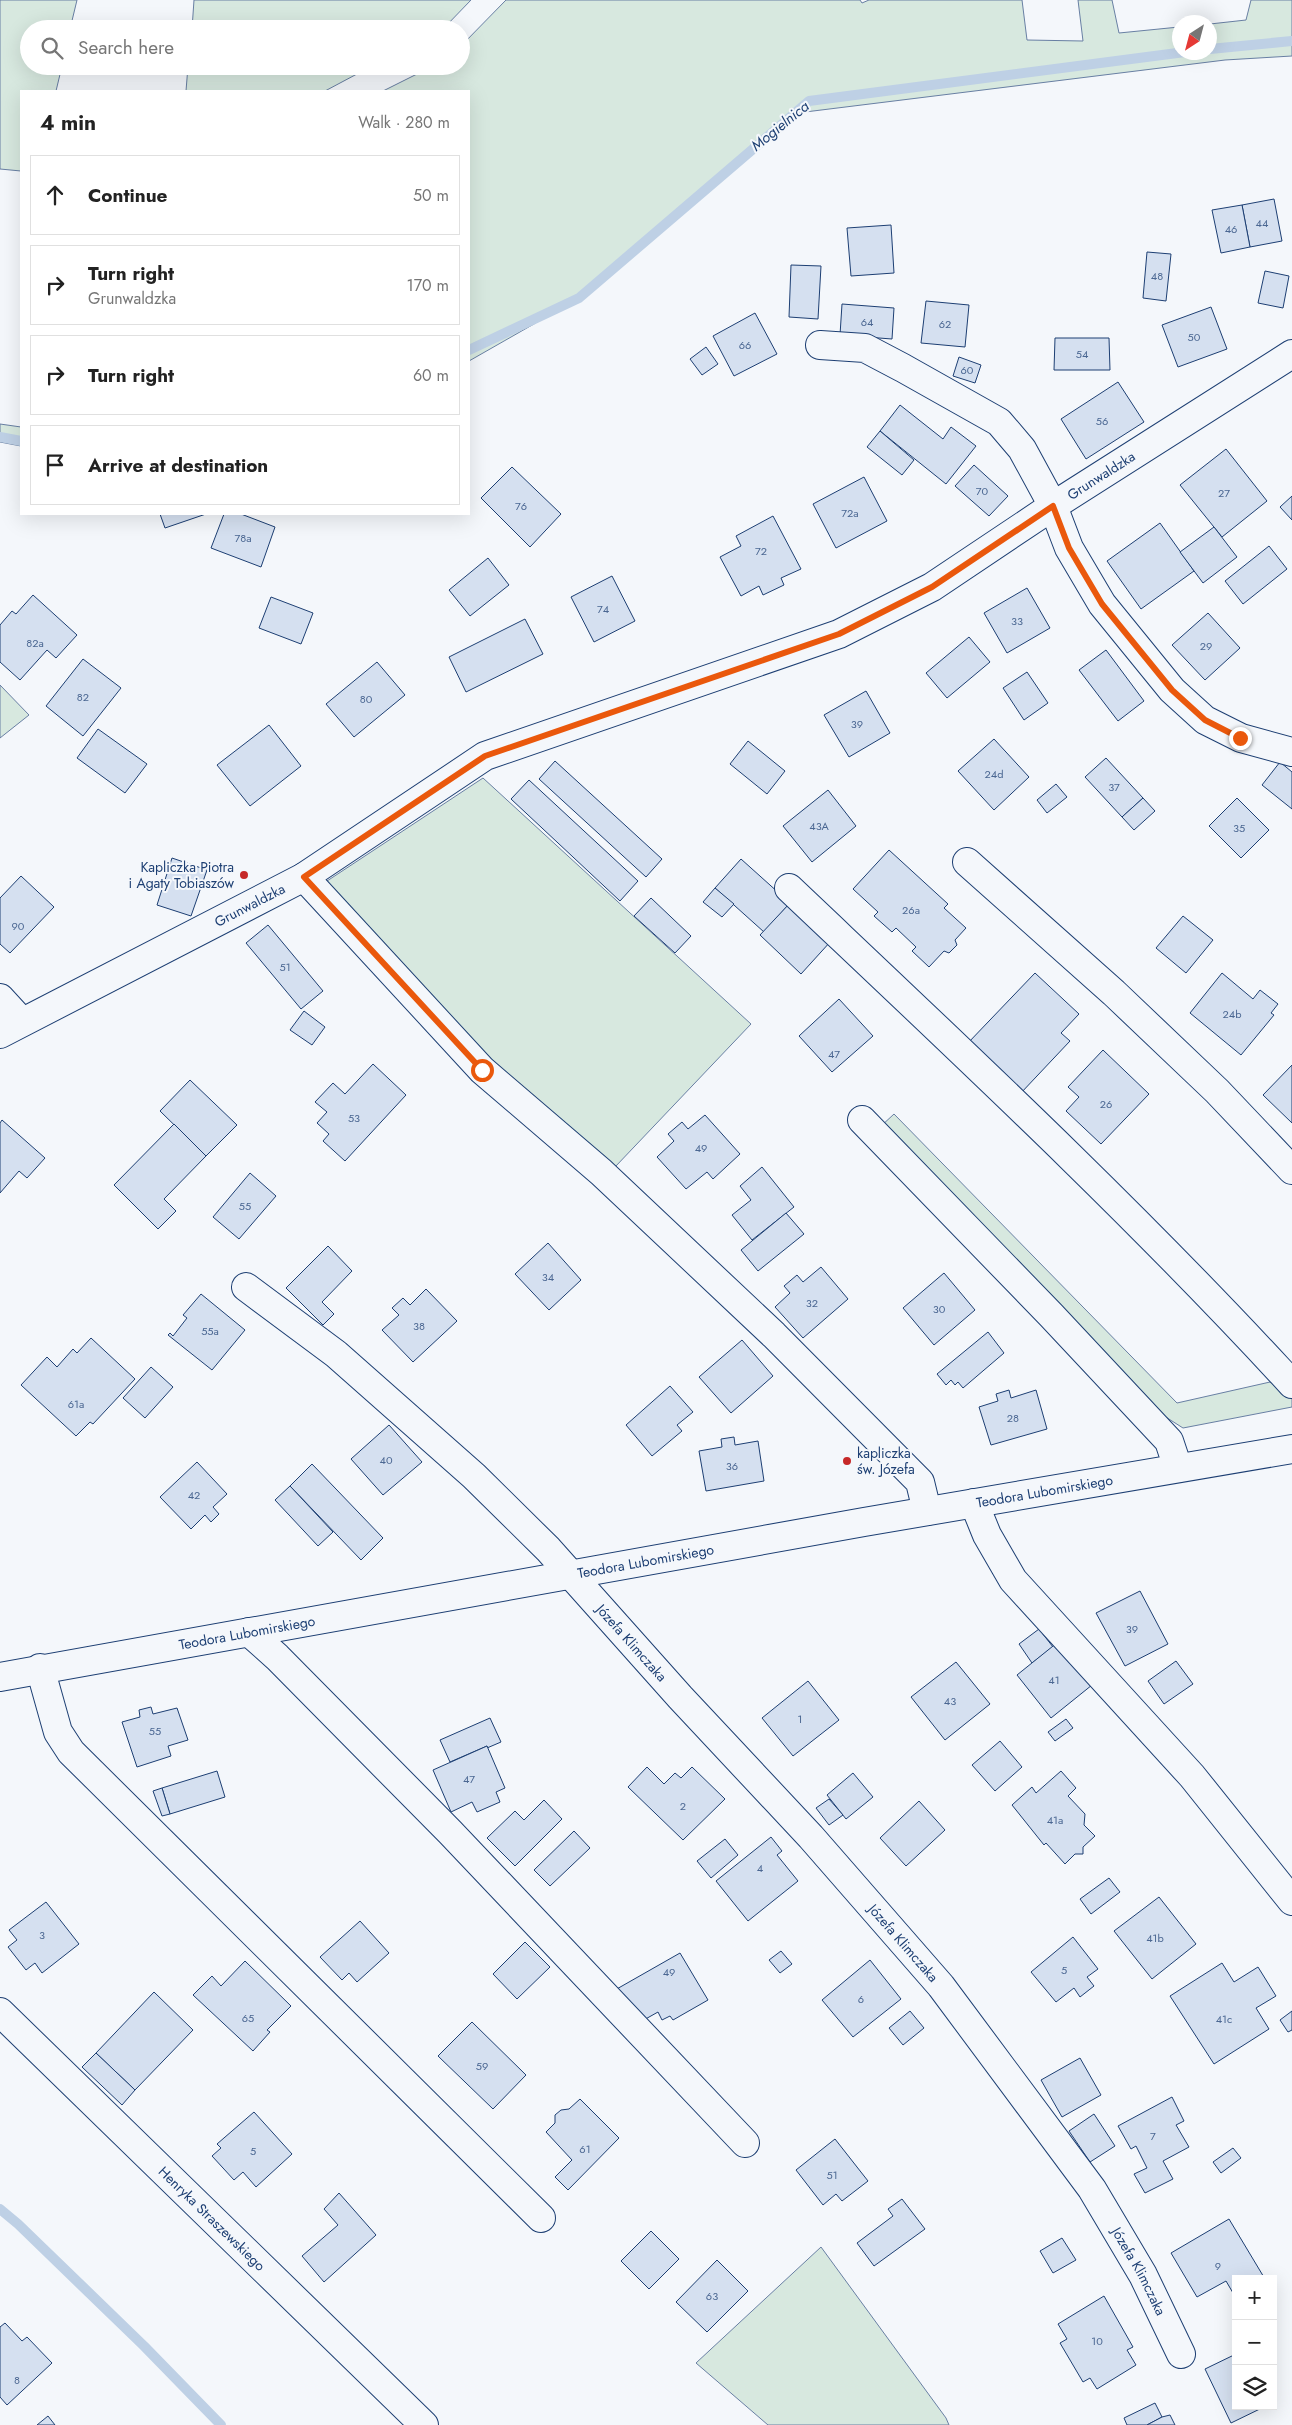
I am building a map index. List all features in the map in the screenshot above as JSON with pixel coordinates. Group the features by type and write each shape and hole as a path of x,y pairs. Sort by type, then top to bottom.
{"main road":[{"path":"820,345 865,348 919,376 999,422 1022,449 1053,506 1069,548 1102,604 1172,690 1205,720 1240,738 1292,752"},
{"name":"Grunwaldzka","path":"0,998 11,1028 304,877 485,756 839,634 932,587 1053,506 1292,354"},
{"path":"967,862 1106,986 1190,1065 1292,1170"},
{"path":"304,877 482,1070 601,1172 774,1335 920,1482 927,1511"},
{"path":"789,888 1066,1150 1232,1318 1292,1384"},
{"path":"862,1120 1044,1307 1168,1440 1178,1468"},
{"name":"Józefa Klimczaka","path":"246,1288 336,1354 481,1482 548,1549 680,1697 811,1837 942,1986 1092,2190 1143,2275 1181,2354"},
{"name":"Teodora Lubomirskiego","path":"0,1677 40,1668 1292,1448"},
{"path":"974,1503 987,1535 1013,1580 1192,1776 1292,1901"},
{"path":"249,1632 305,1684 450,1832 746,2143"},
{"path":"40,1668 58,1732 71,1752 541,2218"},
{"name":"Henryka Straszewskiego","path":"0,2012 424,2425"}],"shaded area":[{"path":"0,0 77,0 72,20 20,20 20,75 60,75 56,90 20,90 20,171 0,169"},
{"path":"194,0 471,0 452,20 193,20"},
{"path":"506,0 860,0 862,3 869,0 1022,0 1027,40 1083,41 1078,0 1112,0 1119,33 1172,28 1172,60 1217,60 1217,23 1246,20 1251,0 1292,0 1292,56 1225,60 797,113 590,292 470,360 470,90 385,90 415,75 470,75 470,37"},
{"path":"187,75 355,75 327,90 186,90"},
{"path":"0,424 20,427 20,446 0,442"},
{"path":"0,685 29,715 0,738"},
{"path":"483,778 751,1024 615,1167 482,1055 321,885"},
{"path":"894,1114 1177,1403 1279,1380 1292,1389 1292,1407 1183,1428 1150,1407 880,1127"},
{"path":"821,2247 946,2418 949,2425 768,2425 696,2363"}],"building":[{"path":"1274,199 1282,241 1250,247 1242,205"},
{"path":"1242,205 1250,247 1221,253 1212,210"},
{"path":"891,225 894,273 851,276 847,228"},
{"path":"1147,252 1171,254 1166,301 1143,298"},
{"path":"791,265 821,266 818,319 789,317"},
{"path":"1265,271 1289,276 1283,308 1258,303"},
{"path":"926,301 969,305 965,347 921,343"},
{"path":"842,304 894,308 892,339 840,335"},
{"path":"1211,307 1227,349 1178,367 1162,325"},
{"path":"755,313 777,354 734,376 713,336"},
{"path":"1055,338 1109,338 1110,370 1054,370"},
{"path":"706,347 718,364 702,375 690,359"},
{"path":"959,357 981,365 975,383 953,376"},
{"path":"1118,382 1144,422 1086,459 1061,419"},
{"path":"900,405 943,439 951,427 976,446 946,484 880,431"},
{"path":"880,431 914,460 902,475 867,447"},
{"path":"1226,449 1267,501 1222,537 1180,485"},
{"path":"974,465 1008,496 989,516 955,486"},
{"path":"512,467 561,514 530,547 481,498"},
{"path":"864,477 887,521 836,548 813,504"},
{"path":"1292,496 1292,520 1280,507"},
{"path":"160,515 203,515 165,528"},
{"path":"224,515 244,515 275,527 261,567 211,548"},
{"path":"773,516 801,569 781,578 784,585 763,595 759,586 741,596 720,557 741,546 736,536"},
{"path":"1160,523 1194,571 1141,609 1107,561"},
{"path":"1214,527 1237,557 1203,583 1180,552"},
{"path":"1269,546 1287,569 1243,604 1225,581"},
{"path":"488,558 509,585 470,616 449,590"},
{"path":"612,576 635,621 594,642 571,597"},
{"path":"1027,588 1050,628 1007,653 984,613"},
{"path":"33,595 77,635 56,658 47,650 20,680 0,662 0,625 12,611 16,614"},
{"path":"271,597 313,613 301,644 259,628"},
{"path":"1208,613 1240,648 1205,680 1172,645"},
{"path":"525,619 543,654 466,692 449,657"},
{"path":"969,637 990,662 947,698 926,673"},
{"path":"1106,650 1144,701 1118,721 1079,670"},
{"path":"83,659 121,688 83,736 46,706"},
{"path":"377,662 405,695 354,737 326,704"},
{"path":"1027,672 1048,703 1024,720 1003,688"},
{"path":"866,691 890,733 849,757 824,715"},
{"path":"269,725 301,766 250,806 217,765"},
{"path":"98,729 147,764 125,793 77,758"},
{"path":"994,739 1029,777 994,810 958,771"},
{"path":"748,741 785,771 767,794 730,764"},
{"path":"1106,758 1143,798 1122,817 1085,777"},
{"path":"555,761 662,859 646,877 539,779"},
{"path":"1280,762 1292,772 1292,809 1262,785"},
{"path":"529,780 638,881 620,901 511,799"},
{"path":"1056,784 1067,797 1047,813 1037,800"},
{"path":"828,790 856,826 812,862 783,826"},
{"path":"1143,798 1155,811 1134,830 1122,817"},
{"path":"1237,798 1269,830 1241,858 1209,826"},
{"path":"889,850 948,904 944,908 966,928 955,940 957,945 949,953 944,951 929,967 912,951 916,947 896,928 892,932 874,916 878,912 853,889"},
{"path":"172,858 207,870 191,916 157,905"},
{"path":"741,859 790,903 764,932 715,888"},
{"path":"21,876 54,907 10,953 0,944 0,898"},
{"path":"715,888 734,904 722,917 703,902"},
{"path":"651,898 691,936 675,953 634,916"},
{"path":"790,903 831,941 801,974 760,935"},
{"path":"1183,916 1213,940 1186,973 1156,948"},
{"path":"268,925 323,991 301,1009 246,943"},
{"path":"1035,973 1079,1014 1061,1033 1070,1041 1020,1094 967,1044"},
{"path":"1222,973 1253,999 1260,990 1278,1004 1271,1013 1274,1015 1241,1055 1190,1013"},
{"path":"839,999 873,1036 832,1072 799,1036"},
{"path":"304,1011 325,1027 312,1045 290,1030"},
{"path":"1103,1050 1149,1094 1101,1144 1066,1111 1079,1097 1068,1087"},
{"path":"373,1064 406,1095 345,1161 323,1141 329,1134 317,1123 327,1112 315,1102 333,1083 345,1094"},
{"path":"1292,1065 1292,1123 1263,1095"},
{"path":"190,1080 237,1125 206,1156 160,1111"},
{"path":"705,1115 740,1154 713,1179 707,1172 686,1189 657,1157 674,1141 668,1134 682,1122 688,1129"},
{"path":"2,1120 45,1158 27,1178 19,1171 0,1193 0,1123"},
{"path":"174,1124 206,1156 164,1199 176,1211 158,1229 114,1185"},
{"path":"762,1167 794,1207 752,1240 732,1215 751,1200 740,1186"},
{"path":"250,1173 276,1196 239,1239 213,1217"},
{"path":"786,1213 804,1234 758,1271 741,1250"},
{"path":"548,1243 581,1280 549,1310 515,1274"},
{"path":"328,1246 352,1271 322,1302 334,1314 323,1325 286,1288"},
{"path":"821,1267 848,1299 803,1338 775,1307 790,1293 784,1286 797,1275 803,1282"},
{"path":"944,1273 975,1310 934,1345 903,1308"},
{"path":"426,1289 457,1321 413,1362 382,1330 399,1315 392,1308 403,1298 410,1305"},
{"path":"201,1294 245,1330 212,1370 168,1335 170,1333 173,1336 187,1318 183,1315"},
{"path":"988,1332 1004,1353 963,1388 958,1382 955,1385 951,1380 946,1385 937,1374"},
{"path":"91,1338 135,1379 93,1424 90,1422 76,1436 21,1385 47,1357 57,1367 73,1349 77,1353"},
{"path":"742,1340 773,1376 731,1413 699,1377"},
{"path":"151,1367 173,1387 145,1418 123,1398"},
{"path":"670,1386 693,1412 677,1425 682,1431 652,1456 626,1425"},
{"path":"1009,1390 1011,1398 1036,1390 1047,1429 991,1445 979,1407 998,1401 996,1394"},
{"path":"389,1425 422,1462 383,1495 351,1459"},
{"path":"734,1437 735,1445 758,1441 764,1481 706,1491 699,1451 722,1447 721,1439"},
{"path":"197,1462 227,1494 213,1507 219,1514 211,1522 205,1515 191,1529 160,1497"},
{"path":"312,1464 383,1538 361,1560 290,1486"},
{"path":"290,1486 333,1532 318,1546 275,1500"},
{"path":"1140,1591 1168,1644 1125,1666 1096,1613"},
{"path":"1039,1629 1053,1647 1032,1663 1019,1644"},
{"path":"1058,1642 1092,1685 1051,1718 1017,1675"},
{"path":"1176,1661 1193,1684 1164,1704 1148,1681"},
{"path":"956,1662 990,1704 945,1740 911,1697"},
{"path":"808,1681 839,1720 793,1756 762,1718"},
{"path":"151,1707 153,1714 177,1708 188,1740 168,1746 171,1756 137,1767 122,1722 140,1717 139,1710"},
{"path":"490,1718 501,1742 450,1762 440,1740"},
{"path":"1066,1719 1073,1728 1055,1741 1048,1732"},
{"path":"1000,1741 1022,1767 995,1791 972,1765"},
{"path":"487,1746 505,1788 496,1792 500,1802 477,1812 472,1802 451,1812 433,1770"},
{"path":"647,1767 664,1784 675,1773 681,1778 692,1767 725,1799 683,1840 628,1787"},
{"path":"217,1771 225,1797 170,1814 162,1788"},
{"path":"1061,1771 1076,1788 1068,1796 1085,1814 1084,1825 1095,1836 1083,1847 1083,1854 1075,1854 1065,1864 1046,1843 1044,1845 1012,1805 1032,1787 1036,1793"},
{"path":"853,1773 873,1797 846,1819 827,1795"},
{"path":"162,1788 170,1814 162,1816 153,1791"},
{"path":"829,1799 843,1815 829,1825 816,1808"},
{"path":"544,1800 562,1819 515,1866 487,1838 515,1811 524,1820"},
{"path":"919,1801 945,1830 906,1866 880,1838"},
{"path":"574,1831 590,1848 550,1886 534,1870"},
{"path":"771,1837 782,1851 777,1855 798,1881 748,1921 716,1881"},
{"path":"725,1839 738,1855 711,1878 697,1861"},
{"path":"1109,1878 1120,1892 1091,1914 1080,1899"},
{"path":"1159,1897 1196,1944 1152,1979 1114,1931"},
{"path":"46,1902 79,1944 42,1973 35,1963 26,1970 8,1947 17,1940 9,1930"},
{"path":"360,1921 389,1953 357,1982 349,1973 342,1980 320,1957"},
{"path":"1073,1937 1098,1969 1087,1977 1094,1986 1080,1997 1074,1988 1056,2002 1031,1972"},
{"path":"525,1942 550,1967 517,1999 493,1974"},
{"path":"781,1951 792,1964 780,1973 769,1960"},
{"path":"680,1953 708,2000 673,2020 670,2016 662,2020 658,2012 642,2021 615,1990"},
{"path":"870,1960 901,1999 853,2037 822,2000"},
{"path":"245,1961 291,2006 267,2030 270,2032 253,2051 193,1995 212,1976 221,1986"},
{"path":"1222,1963 1234,1982 1258,1967 1276,1996 1256,2008 1269,2029 1214,2064 1170,1996"},
{"path":"154,1992 193,2030 135,2090 96,2053"},
{"path":"910,2011 924,2028 903,2045 889,2028"},
{"path":"1292,2011 1292,2030 1288,2032 1280,2020"},
{"path":"472,2022 526,2075 493,2109 438,2056"},
{"path":"96,2053 135,2090 122,2105 82,2067"},
{"path":"1080,2058 1101,2095 1062,2117 1041,2080"},
{"path":"1172,2097 1184,2121 1176,2125 1189,2147 1163,2161 1173,2179 1145,2193 1134,2174 1147,2168 1136,2146 1131,2149 1118,2126"},
{"path":"580,2099 619,2138 568,2190 555,2177 572,2160 546,2132 555,2123 555,2115 561,2110 569,2109"},
{"path":"254,2112 292,2154 256,2187 243,2172 234,2180 212,2156 221,2148 217,2144"},
{"path":"1094,2114 1115,2146 1090,2162 1069,2131"},
{"path":"835,2139 868,2181 842,2201 836,2194 823,2205 796,2170"},
{"path":"1233,2148 1241,2158 1221,2173 1213,2162"},
{"path":"339,2193 376,2235 324,2282 302,2256 338,2225 324,2209"},
{"path":"902,2199 925,2229 874,2266 857,2243 893,2216 888,2209"},
{"path":"1229,2219 1263,2275 1232,2275 1232,2291 1226,2281 1197,2297 1171,2253"},
{"path":"651,2231 679,2259 649,2289 621,2261"},
{"path":"1062,2238 1076,2260 1053,2273 1040,2251"},
{"path":"717,2260 748,2291 707,2332 676,2302"},
{"path":"1104,2296 1133,2347 1127,2350 1136,2365 1097,2389 1090,2378 1083,2382 1060,2343 1067,2339 1058,2324"},
{"path":"5,2323 22,2341 27,2337 52,2363 7,2405 0,2397 0,2327"},
{"path":"1232,2356 1232,2410 1258,2410 1231,2423 1205,2369"},
{"path":"1155,2403 1162,2417 1147,2425 1127,2425 1124,2418"},
{"path":"1170,2415 1175,2425 1147,2425 1162,2417"},
{"path":"48,2416 55,2425 37,2425"}],"waterway":[{"name":"Mogielnica","path":"1217,48 1292,41"},
{"name":"Mogielnica","path":"470,350 579,298 809,101 1172,54"},
{"name":"Mogielnica","path":"0,437 20,441"},
{"path":"0,2209 18,2224 144,2346 221,2425"}],"place":[{"name":"Kapliczka Piotra i Agaty Tobiaszów","path":"244,875"},
{"name":"kapliczka św. Józefa","path":"847,1461"}],"route":[{"path":"482,1070 304,877 485,756 839,634 932,587 1053,506 1069,548 1102,604 1172,690 1205,720 1240,738"}]}
